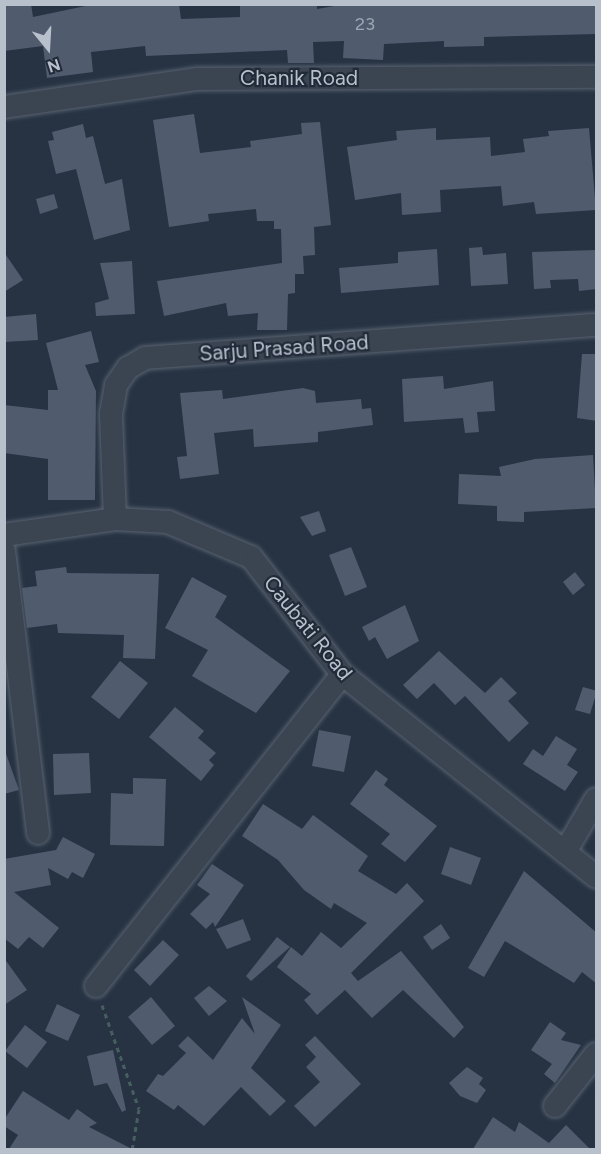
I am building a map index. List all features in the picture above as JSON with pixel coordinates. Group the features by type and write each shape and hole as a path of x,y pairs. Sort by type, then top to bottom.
{"street":[{"name":"Chanik Road","path":"4,107 197,79 597,77"},
{"name":"Sarju Prasad Road","path":"115,519 111,414 116,385 128,368 145,358 597,325"},
{"name":"Caubati Road","path":"4,535 115,519 168,522 251,557 342,674 597,877"},
{"path":"4,551 38,833"},
{"path":"96,986 342,674"},
{"path":"565,852 597,799"},
{"path":"555,1106 597,1054"}],"path":[{"path":"96,986 139,1109 132,1149"}],"building":[{"path":"4,4 31,4 33,17 95,4 179,4 181,19 240,17 240,4 317,4 317,9 346,4 597,4 597,34 484,37 484,46 444,47 444,41 384,44 383,60 343,58 344,41 313,42 314,63 288,63 287,50 146,56 145,46 91,52 93,72 47,78 43,46 4,51"},
{"path":"194,114 200,153 251,147 250,141 302,134 301,123 320,122 331,225 314,227 315,255 303,256 304,274 295,274 295,293 288,294 287,330 257,330 258,313 228,316 226,303 164,316 157,281 282,263 281,229 274,229 274,221 257,221 256,209 208,214 209,221 169,227 153,120"},
{"path":"83,124 86,138 93,136 105,184 122,179 130,230 94,240 76,169 56,174 48,141 54,140 52,132"},
{"path":"436,128 436,140 490,137 491,156 525,152 523,139 549,136 548,131 589,128 596,210 536,214 534,202 503,206 501,186 440,190 441,212 402,215 401,193 355,200 347,147 397,140 396,131"},
{"path":"54,194 58,208 40,214 36,199"},
{"path":"482,247 483,255 506,253 508,284 471,286 469,248"},
{"path":"437,249 439,285 341,293 339,268 398,263 398,252"},
{"path":"597,250 597,289 579,291 578,279 550,280 551,288 534,289 532,252"},
{"path":"4,252 23,280 4,292"},
{"path":"132,261 135,314 96,316 95,303 109,299 100,263"},
{"path":"36,314 38,340 4,342 4,317"},
{"path":"91,331 99,362 85,365 96,391 95,500 48,500 48,459 4,453 4,405 48,410 48,390 58,390 46,343"},
{"path":"582,354 597,354 597,421 577,418"},
{"path":"443,376 444,389 493,381 495,411 477,412 479,432 465,433 463,418 404,422 402,379"},
{"path":"303,388 315,391 316,403 361,399 362,409 371,408 373,425 318,432 318,442 254,447 253,429 214,433 219,474 180,479 177,457 187,456 180,393 222,390 223,399"},
{"path":"593,455 596,508 524,512 524,522 497,521 497,506 458,504 459,474 501,476 499,467 535,459"},
{"path":"319,511 326,531 312,536 300,517"},
{"path":"351,547 367,587 345,596 329,555"},
{"path":"66,567 67,573 159,574 155,659 123,658 124,635 58,633 57,624 27,628 22,588 37,586 35,571"},
{"path":"575,572 585,585 573,595 563,582"},
{"path":"192,577 227,596 215,617 290,671 256,713 192,676 208,650 165,628"},
{"path":"405,605 419,641 387,659 375,637 369,641 362,627"},
{"path":"439,651 485,693 501,677 517,693 508,701 529,723 509,742 465,696 455,705 434,683 417,699 403,685"},
{"path":"120,661 148,683 119,719 91,697"},
{"path":"583,687 597,691 590,714 575,710"},
{"path":"175,707 204,731 198,738 216,753 209,760 214,765 201,781 149,737"},
{"path":"319,730 351,736 344,772 312,766"},
{"path":"556,736 577,749 567,765 578,772 565,791 523,764 533,749 543,756"},
{"path":"4,748 19,790 4,794"},
{"path":"89,753 91,793 54,795 53,754"},
{"path":"376,770 388,779 384,785 437,826 405,862 381,844 390,834 350,804"},
{"path":"133,778 166,779 164,846 110,845 111,793 133,794"},
{"path":"263,804 302,829 313,815 368,856 358,871 396,894 407,883 424,901 351,973 358,981 401,951 464,1027 454,1038 403,990 372,1018 345,990 317,1015 304,1000 311,994 277,967 291,947 302,956 321,932 341,948 367,923 334,903 331,909 304,890 278,860 242,836"},
{"path":"63,837 95,854 83,878 72,872 68,879 48,868 51,885 14,892 59,928 43,948 29,937 18,949 4,938 4,859 56,850"},
{"path":"450,847 481,858 471,885 441,874"},
{"path":"212,864 244,885 215,927 213,922 206,929 190,914 210,894 197,885"},
{"path":"524,871 597,933 597,984 582,972 574,983 505,941 484,977 468,968"},
{"path":"243,919 251,940 227,949 216,929"},
{"path":"441,924 450,938 432,950 423,937"},
{"path":"277,937 290,947 251,981 246,976"},
{"path":"163,940 179,955 150,986 134,970"},
{"path":"4,958 27,990 4,1005"},
{"path":"209,986 227,1001 209,1016 194,998"},
{"path":"151,997 175,1026 152,1045 128,1017"},
{"path":"242,997 281,1025 251,1068 286,1101 270,1116 241,1087 204,1126 178,1105 174,1110 146,1091 158,1074 163,1076 186,1053 178,1046 188,1036 213,1060 242,1018 255,1034"},
{"path":"57,1004 80,1015 68,1041 45,1031"},
{"path":"550,1022 566,1033 561,1040 581,1045 555,1083 544,1074 552,1064 531,1050"},
{"path":"25,1025 47,1042 27,1068 5,1051"},
{"path":"315,1036 361,1084 315,1127 294,1106 320,1082 306,1067 316,1057 305,1045"},
{"path":"113,1050 126,1110 122,1112 107,1083 94,1086 87,1056"},
{"path":"467,1067 483,1078 479,1084 486,1090 477,1103 460,1096 449,1083"},
{"path":"23,1091 69,1120 77,1109 97,1123 89,1127 132,1149 9,1149 18,1135 4,1126 4,1120"},
{"path":"493,1117 515,1132 519,1122 549,1143 566,1125 590,1149 473,1149"}]}
